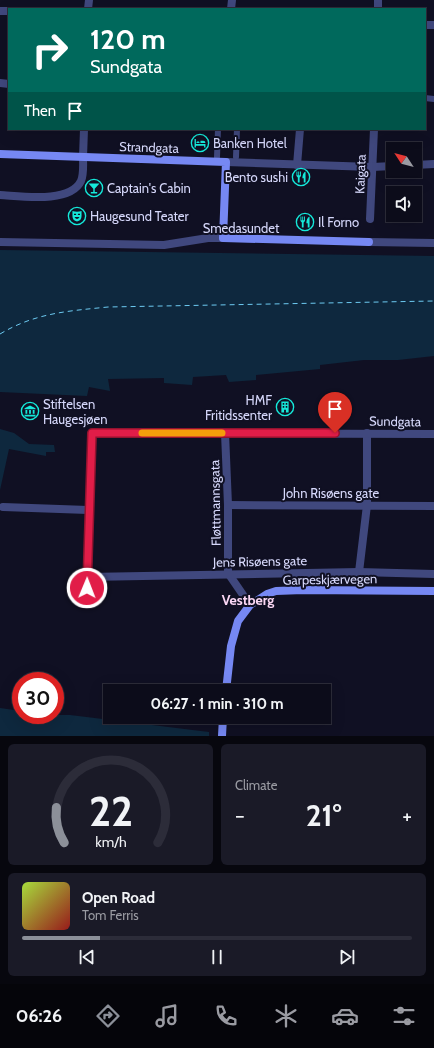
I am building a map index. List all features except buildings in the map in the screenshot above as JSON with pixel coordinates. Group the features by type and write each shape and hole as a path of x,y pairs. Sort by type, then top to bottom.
{"main road":[{"name":"Strandgata","path":"0,154 226,162"},
{"path":"224,238 226,162"},
{"name":"Smedasundet","path":"224,238 369,242"},
{"name":"Garpeskjærvegen","path":"227,684 234,631 243,613 250,605 267,594 286,590 434,591"},
{"path":"222,736 223,724"}],"street":[{"path":"0,195 39,197 63,194 72,191 82,180 84,130"},
{"path":"217,157 218,130"},
{"path":"236,157 237,130"},
{"path":"297,165 300,130"},
{"name":"Kaigata","path":"370,219 374,130"},
{"name":"Strandgata","path":"226,162 386,166"},
{"path":"422,165 434,164"},
{"name":"Smedasundet","path":"0,242 164,245 208,238 224,238"},
{"name":"Smedasundet","path":"369,242 434,243"},
{"name":"Sundgata","path":"88,510 92,433 434,434"},
{"name":"Fløttmannsgata","path":"225,433 228,505 228,573"},
{"path":"359,572 367,505 367,433"},
{"name":"John Risøens gate","path":"228,505 434,506"},
{"path":"3,507 88,510 87,600"},
{"name":"Jens Risøens gate","path":"87,577 228,573 359,572 434,574"},
{"path":"228,573 250,605"}],"water":[{"path":"0,250 434,256 434,356 398,360 364,360 320,365 320,369 256,375 256,380 229,382 226,375 193,377 192,385 164,383 164,378 108,379 110,391 89,387 87,396 0,392"},
{"path":"0,429 14,433 29,444 54,445 55,452 46,452 46,456 9,449 0,490"},
{"path":"0,708 12,710 12,724 64,724 64,715 70,715 103,719 103,724 144,724 209,732 209,736 0,736"}],"ferry route":[{"path":"0,334 26,321 39,317 65,312 108,307 434,301"}],"slow traffic":[{"path":"142,433 222,433"}],"place":[{"name":"Banken Hotel","path":"200,143"},
{"name":"Bento sushi","path":"301,177"},
{"name":"Captain's Cabin","path":"94,188"},
{"name":"Haugesund Teater","path":"77,216"},
{"name":"Il Forno","path":"305,222"},
{"name":"HMF Fritidssenter","path":"285,407"},
{"name":"Stiftelsen Haugesjøen","path":"30,411"}],"district":[{"name":"Vestberg","path":"248,600"}],"route":[{"path":"87,588 88,510 92,433 335,433"}]}
